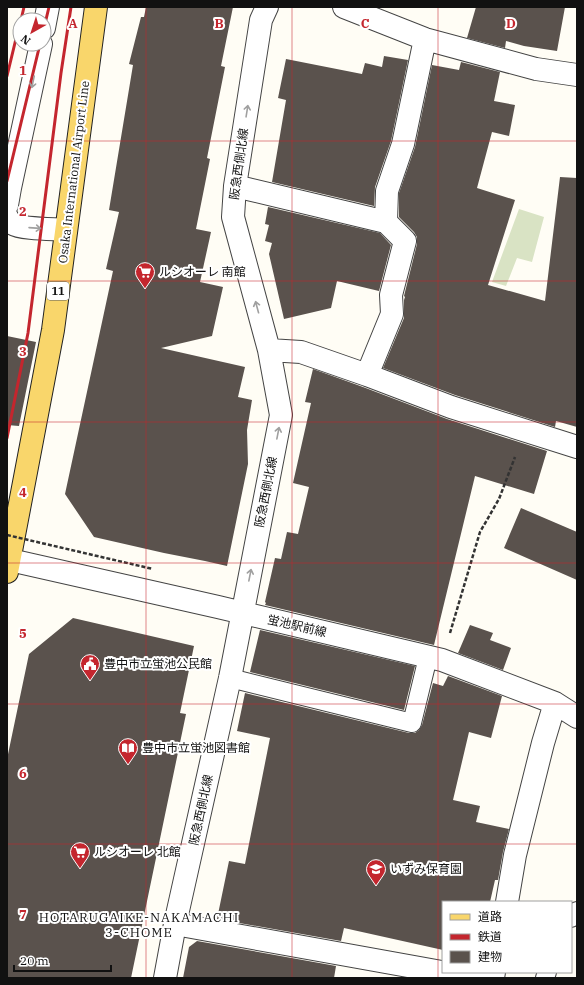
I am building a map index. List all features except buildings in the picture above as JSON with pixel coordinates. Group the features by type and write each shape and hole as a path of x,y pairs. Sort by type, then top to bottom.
{"main road":[{"name":"Osaka International Airport Line","path":"8,566 53,330 96,7"}],"street":[{"name":"阪急西側北線","path":"165,978 175,924 230,678 281,415 269,350 233,217 235,186 261,20 267,7"},
{"path":"344,7 425,39 536,69 577,75"},
{"path":"386,222 387,191 403,144 425,39"},
{"path":"7,205 39,52"},
{"path":"235,186 386,222 405,241 391,295 392,314 367,375"},
{"path":"7,217 14,225 21,227 66,230"},
{"path":"269,350 301,352 451,407 577,447"},
{"name":"蛍池駅前線","path":"8,566 242,613 435,659 555,703 577,717"},
{"path":"507,901 515,855 543,743 555,703"},
{"path":"175,924 442,972"},
{"path":"447,973 475,978"}],"lane":[{"path":"230,678 412,722 435,659"}],"path":[{"path":"435,659 480,532 499,499 526,430"},
{"path":"7,535 153,569"}],"green space":[{"path":"519,209 544,217 532,262 517,258 506,286 492,282"}],"railway":[{"path":"23,12 24,7"},
{"path":"48,12 49,7"},
{"path":"7,438 28,333 61,73 71,7"},
{"path":"7,76 13,52"},
{"path":"7,181 38,52"}],"place":[{"name":"ルシオーレ 南館","path":"145,289"},
{"name":"豊中市立蛍池公民館","path":"90,681"},
{"name":"豊中市立蛍池図書館","path":"128,765"},
{"name":"ルシオーレ 北館","path":"80,869"},
{"name":"いずみ保育園","path":"376,886"}],"district":[{"name":"HOTARUGAIKE-NAKAMACHI 3-CHOME","path":"139,924"}]}
